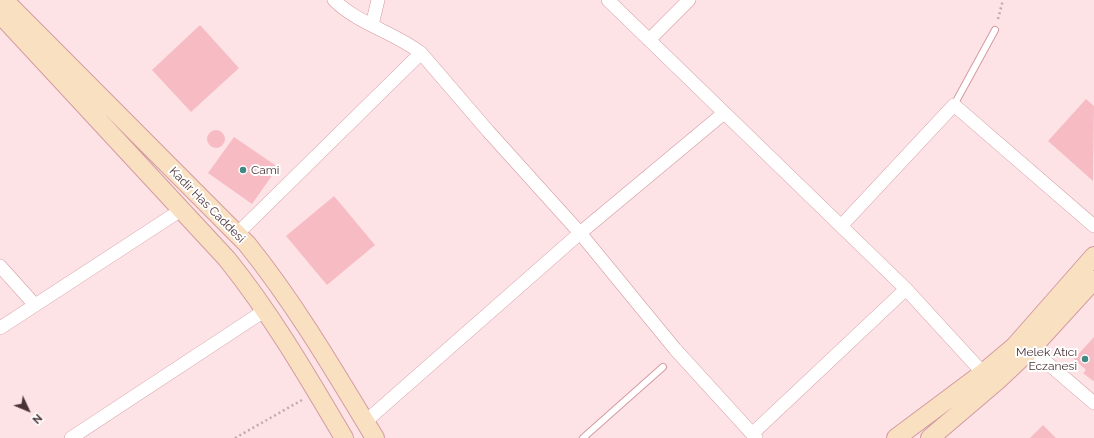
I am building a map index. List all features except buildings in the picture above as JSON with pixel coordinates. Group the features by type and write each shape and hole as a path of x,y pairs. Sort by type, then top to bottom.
{"street":[{"name":"Kadir Has Caddesi","path":"4,0 237,234 264,265 321,349 375,438"},
{"path":"334,0 348,13 408,43 421,53 488,131 580,233 675,349 754,436 906,289"},
{"path":"372,25 378,0"},
{"path":"608,0 842,225 906,289 990,377"},
{"path":"650,40 689,0"},
{"name":"Kadir Has Caddesi","path":"0,14 227,259 264,311 316,391 344,438"},
{"path":"237,234 421,53"},
{"path":"842,225 954,105 1094,226"},
{"path":"365,422 580,233 724,113"},
{"path":"0,328 181,210"},
{"path":"932,437 990,377 1014,347 1094,256"},
{"path":"0,266 35,305"},
{"path":"896,438 1031,349 1094,280"},
{"path":"71,438 264,311"},
{"path":"1031,349 1094,403"}],"lane":[{"path":"954,105 995,30"},
{"path":"585,437 664,367"}],"path":[{"path":"995,30 1003,0"},
{"path":"235,438 316,391"}],"place":[{"name":"Cami","path":"243,170"},
{"name":"Melek Atıcı Eczanesi","path":"1085,359"}]}
